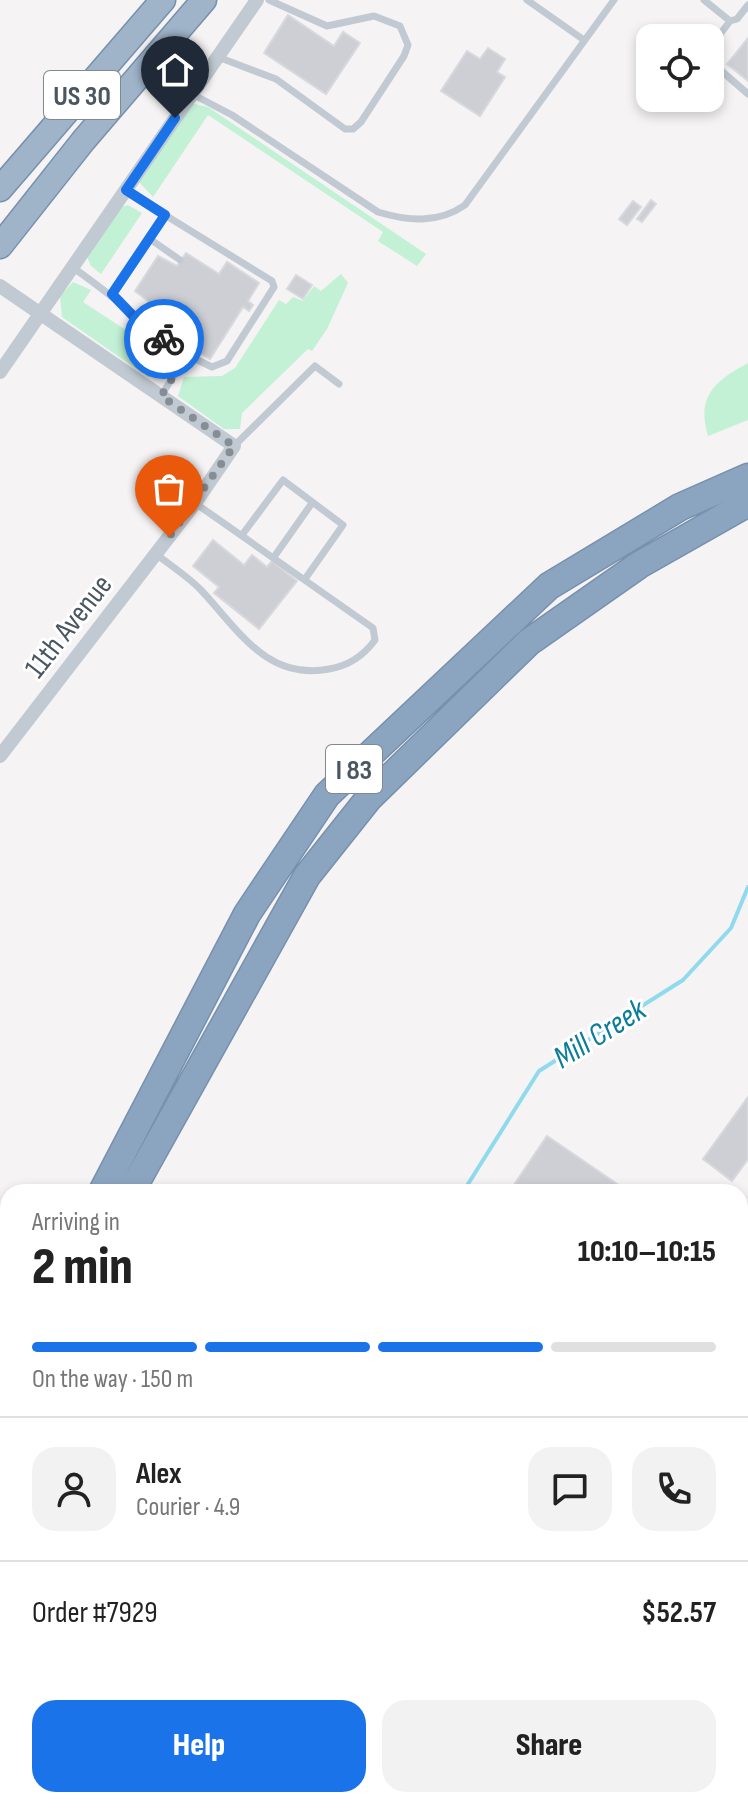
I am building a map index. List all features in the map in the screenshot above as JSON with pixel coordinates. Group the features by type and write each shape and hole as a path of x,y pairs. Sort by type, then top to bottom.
{"highway":[{"name":"US 30","path":"0,189 163,0"},
{"name":"US 30","path":"0,246 204,0"},
{"name":"I 83","path":"106,1184 247,914 327,795 549,586 680,507 748,477"},
{"name":"I 83","path":"135,1184 307,876 369,798 529,642 639,565 725,513 748,503"}],"street":[{"path":"0,372 257,0"},
{"path":"0,286 234,446"},
{"name":"11th Avenue","path":"0,756 195,503 234,446"}],"lane":[{"path":"218,57 276,79 345,129 353,129 361,122 404,56 408,45 400,26 374,16 327,26 269,0"},
{"path":"527,0 584,40"},
{"path":"192,94 232,115 378,212 400,219 451,215 465,205 614,0"},
{"path":"704,0 730,21"},
{"path":"724,29 748,5"},
{"path":"724,71 748,94"},
{"path":"72,267 112,294 138,321 187,355 212,367 227,361 274,287 272,281 241,261 227,256 126,190"},
{"path":"112,294 165,215"},
{"path":"150,239 180,260"},
{"path":"161,396 187,355"},
{"path":"234,446 315,366 339,384"},
{"path":"242,535 283,480 343,525 305,579"},
{"path":"156,554 198,586 244,641 264,658 284,668 311,673 336,668 365,654 375,640 373,628 195,503"},
{"path":"274,557 312,503"}],"green space":[{"path":"190,103 208,107 426,254 417,266 378,241 383,232 208,115 153,197 139,182"},
{"path":"128,205 142,213 101,274 91,266 87,257 119,208"},
{"path":"341,274 348,283 327,329 312,351 308,349 242,413 240,429 224,429 178,396 184,377 222,376 235,368 279,300 286,304 293,297 303,301 314,286 321,291"},
{"path":"73,282 91,290 83,302 164,355 168,360 163,375 148,377 62,317 60,296"},
{"path":"748,363 748,420 708,436 705,410 711,391 726,376"}],"building":[{"path":"288,15 334,46 343,32 360,43 326,94 264,53"},
{"path":"748,38 748,81 727,64"},
{"path":"488,48 505,59 497,72 505,77 480,116 441,91 467,51 480,59"},
{"path":"651,200 656,204 642,222 637,219"},
{"path":"633,201 641,207 627,225 619,219"},
{"path":"186,253 219,274 227,262 259,283 248,301 253,305 249,311 243,307 210,359 145,316 152,304 135,291 158,256 177,266"},
{"path":"296,275 312,285 303,299 287,289"},
{"path":"213,540 244,565 252,555 267,567 272,561 297,581 259,629 214,593 219,587 193,566"},
{"path":"748,1097 748,1159 732,1181 703,1159"},
{"path":"547,1136 617,1184 514,1184"}],"waterway":[{"name":"Mill Creek","path":"468,1184 539,1071 683,980 731,928 748,887"}],"way so far":[{"path":"164,339 187,355 161,396 234,446 169,537"}],"route":[{"path":"164,339 138,321 112,294 165,215 126,190 175,118"}]}
